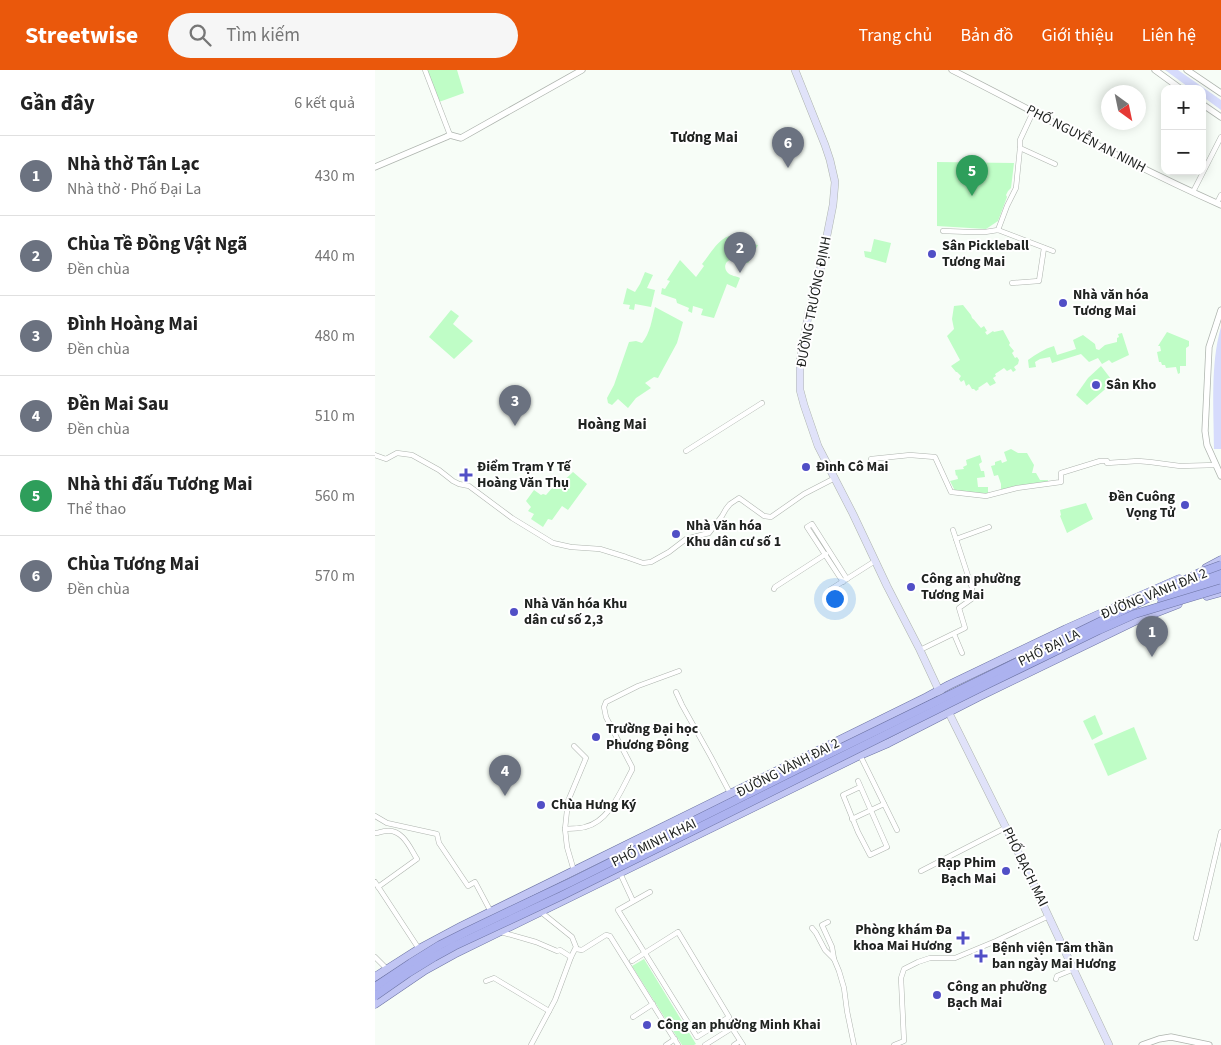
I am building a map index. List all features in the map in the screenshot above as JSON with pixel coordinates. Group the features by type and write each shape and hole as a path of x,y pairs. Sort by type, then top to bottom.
{"highway":[{"path":"1132,606 1199,573 1221,565"},
{"name":"ĐƯỜNG VÀNH ĐAI 2","path":"375,987 449,941 1132,606 1221,572"},
{"name":"ĐƯỜNG VÀNH ĐAI 2","path":"375,996 408,973 454,946 561,896 1099,630 1221,580"},
{"path":"1135,614 1221,589"}],"main road":[{"name":"ĐƯỜNG TRƯƠNG ĐỊNH","path":"795,70 830,157 835,182 833,205 817,286 809,311 800,361 799,371 804,406 818,446 939,691"},
{"name":"PHỐ ĐẠI LA","path":"939,691 1066,629 1221,560"},
{"name":"PHỐ ĐẠI LA","path":"1176,581 1221,572"},
{"name":"PHỐ ĐẠI LA","path":"948,712 1137,620 1221,589"},
{"path":"993,664 1004,684"},
{"name":"PHỐ BẠCH MAI","path":"939,691 1007,828 1109,1045"},
{"name":"PHỐ MINH KHAI","path":"375,977 419,949 491,912 939,691"},
{"name":"PHỐ MINH KHAI","path":"375,1004 430,967 500,931 888,743 948,712"},
{"path":"665,826 663,831 664,839 669,845 676,846"},
{"path":"631,843 635,843 644,851 645,857 641,863"}],"street":[{"path":"425,70 451,135"},
{"path":"375,167 451,135 461,138 582,70"},
{"name":"PHỐ NGUYỄN AN NINH","path":"952,70 1152,173 1219,204"},
{"path":"1155,70 1176,85"},
{"path":"1187,70 1221,94"},
{"path":"1206,107 1221,117"},
{"path":"998,230 1016,188 1020,140 1033,112"},
{"path":"1193,192 1221,137"},
{"path":"1020,148 1055,164"},
{"path":"1219,204 1221,195"},
{"path":"943,231 998,230 1053,251"},
{"path":"1012,283 1039,282 1044,248"},
{"path":"1221,310 1209,347 1205,422 1205,440 1221,476"},
{"path":"686,451 762,403"},
{"path":"375,455 386,459 397,454 412,455 439,470 453,481 469,486 512,518 553,543 571,547 600,549 643,563 651,562 669,552 686,539 709,533 730,504 739,498 764,516 771,517 804,494 835,478"},
{"path":"871,459 910,456 935,457 951,492 986,496 1017,488 1061,482 1061,473 1099,461 1107,461 1107,463 1150,462 1180,466 1210,464 1218,467"},
{"path":"827,553 812,524 807,527 845,580"},
{"path":"956,539 989,527"},
{"path":"920,650 965,628 959,608 973,598 972,588 953,530"},
{"path":"774,589 827,553"},
{"path":"831,589 875,561"},
{"path":"954,634 962,653"},
{"path":"565,829 585,827 601,819 613,805 632,770 606,717 604,707 607,702 638,686 679,671"},
{"path":"676,692 730,793"},
{"path":"573,746 586,758 568,801 565,829 567,847 574,871"},
{"path":"861,755 897,830"},
{"path":"858,781 887,847 870,855 843,795 860,787"},
{"path":"853,819 884,804"},
{"path":"375,816 387,823 437,834 439,843 468,886 475,882 491,912"},
{"path":"921,871 1007,828"},
{"path":"375,833 386,830 403,836 417,859 376,884 419,949"},
{"path":"1196,938 1221,832"},
{"path":"620,873 633,901"},
{"path":"632,961 645,953 678,932 729,1017 697,1037 645,953 618,910 649,892"},
{"path":"531,1045 555,1000 576,949 576,944 572,937 541,912"},
{"path":"894,1045 905,1041 901,978 904,969 930,958 955,958 1049,916"},
{"path":"828,922 823,925 832,947 834,960 844,988 854,1045"},
{"path":"812,928 825,950 834,960"},
{"path":"500,931 536,942 557,951 560,950 571,958"},
{"path":"576,949 582,950 606,934 610,936 679,1045"},
{"path":"375,957 387,968"},
{"path":"1056,979 1057,976 1074,969"},
{"path":"486,981 493,978 549,1011"},
{"path":"633,1017 653,1004"},
{"path":"705,1045 732,1028 742,1043 734,1045"},
{"path":"1142,1045 1171,1037 1209,1045"},
{"path":"666,1045 675,1039"}],"green space":[{"path":"426,70 457,70 464,93 439,102"},
{"path":"937,162 1014,163 1011,188 1006,195 1007,197 998,221 986,229 937,226"},
{"path":"728,236 739,236 738,242 758,245 748,263 733,260 726,263 725,267 728,273 740,278 736,288 727,284 714,318 701,315 703,309 693,306 692,313 688,311 689,308 677,303 676,299 661,294 662,288 665,289 670,281 667,280 680,260 696,277 704,266 702,264 716,246"},
{"path":"874,239 891,243 886,263 865,257 864,251 871,252"},
{"path":"645,272 653,275 647,288 655,290 651,307 635,304 634,310 629,309 630,305 623,304 627,288 635,292"},
{"path":"963,305 981,328 984,326 987,335 993,331 1003,330 1010,343 1009,345 1014,351 1012,353 1019,360 1018,364 1014,367 1016,370 1013,372 1011,369 1007,371 1004,368 995,374 996,376 993,378 996,383 990,386 987,382 976,391 969,384 966,386 964,380 961,382 959,379 961,376 951,366 960,360 947,336 954,329 952,319 954,306"},
{"path":"655,307 683,322 677,343 658,378 654,377 645,383 651,388 636,398 628,408 618,399 612,405 608,403 607,398 614,385 629,342 636,341 642,343 645,339"},
{"path":"451,310 459,316 453,324 473,341 454,359 429,337"},
{"path":"1167,332 1189,341 1189,346 1186,348 1186,366 1180,366 1180,373 1178,374 1176,367 1166,368 1165,365 1159,362 1157,352 1161,351 1160,346 1158,346"},
{"path":"1122,333 1129,355 1112,363 1109,360 1102,364 1098,358 1089,362 1081,354 1052,363 1050,357 1040,359 1035,362 1036,367 1029,368 1028,360 1050,347 1054,346 1057,355 1076,349 1073,340 1083,335 1095,344 1096,349 1099,350 1105,345 1117,342 1118,334"},
{"name":"Sân Kho","path":"1101,366 1111,379 1111,384 1087,405 1076,395 1088,378"},
{"path":"1011,449 1018,453 1027,453 1034,465 1032,473 1036,473 1040,480 1048,480 1048,484 1001,491 998,475 994,476 991,466 1001,460 1002,463 1007,461 1004,452"},
{"path":"980,455 982,462 979,464 981,471 984,471 985,477 977,478 978,487 988,487 988,494 955,491 950,481 958,479 955,470 964,469 963,467 967,465 966,460"},
{"path":"573,472 587,484 568,510 562,506 552,520 548,519 543,527 531,519 534,514 528,511 531,507 526,501 534,490 541,495 546,495 553,487 556,488"},
{"path":"1086,503 1093,519 1067,533 1060,516 1060,510"},
{"path":"1095,715 1103,734 1092,740 1083,721"},
{"path":"1134,727 1147,759 1108,776 1094,744"},
{"path":"644,959 696,1044 682,1045 632,966"}],"water":[{"path":"1165,70 1178,70 1200,85 1186,85"},
{"path":"1206,90 1221,100 1221,110 1206,99"},
{"path":"1221,327 1221,449 1214,449 1214,372"}],"place":[{"name":"Chùa Tương Mai","path":"788,168"},
{"name":"Nhà thi đấu Tương Mai","path":"972,196"},
{"name":"Sân Pickleball Tương Mai","path":"932,254"},
{"name":"Chùa Tề Đồng Vật Ngã","path":"740,273"},
{"name":"Nhà văn hóa Tương Mai","path":"1063,303"},
{"name":"Sân Kho","path":"1096,385"},
{"name":"Đình Hoàng Mai","path":"515,426"},
{"name":"Đình Cô Mai","path":"806,467"},
{"name":"Điểm Trạm Y Tế Hoàng Văn Thụ","path":"466,475"},
{"name":"Đền Cuông Vọng Tử","path":"1185,505"},
{"name":"Nhà Văn hóa Khu dân cư số 1","path":"676,534"},
{"name":"Công an phường Tương Mai","path":"911,587"},
{"name":"Nhà Văn hóa Khu dân cư số 2,3","path":"514,612"},
{"name":"Nhà thờ Tân Lạc","path":"1152,657"},
{"name":"Trường Đại học Phương Đông","path":"596,737"},
{"name":"Đền Mai Sau","path":"505,796"},
{"name":"Chùa Hưng Ký","path":"541,805"},
{"name":"Rạp Phim Bạch Mai","path":"1006,871"},
{"name":"Phòng khám Đa khoa Mai Hương","path":"963,938"},
{"name":"Bệnh viện Tâm thần ban ngày Mai Hương","path":"981,956"},
{"name":"Công an phường Bạch Mai","path":"937,995"},
{"name":"Công an phường Minh Khai","path":"647,1025"}],"district":[{"name":"Tương Mai","path":"704,137"},
{"name":"Hoàng Mai","path":"612,424"}]}
